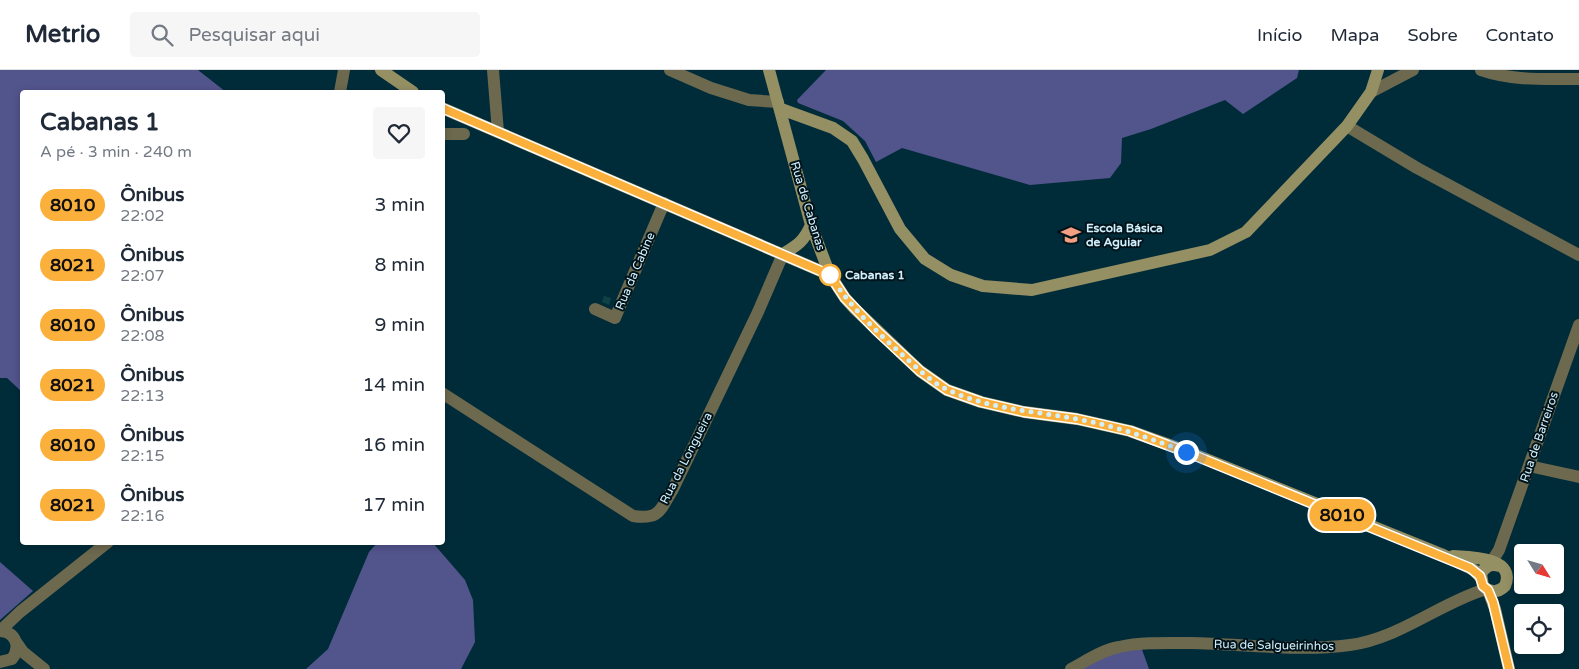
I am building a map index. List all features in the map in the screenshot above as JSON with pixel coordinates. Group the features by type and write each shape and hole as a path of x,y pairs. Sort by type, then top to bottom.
{"street":[{"path":"340,90 344,70"},
{"path":"381,70 409,90"},
{"path":"493,70 498,132"},
{"path":"670,70 711,88 749,100 779,105 833,128 852,141 864,159 900,229 925,259 951,275 983,286 1032,290 1210,250 1246,232 1347,126 1371,92 1378,70"},
{"name":"Rua de Cabanas","path":"770,70 811,225 830,275 845,298 868,322 920,371 947,390 981,402 1024,412 1077,419 1130,431 1441,554 1490,571"},
{"path":"1371,92 1413,70"},
{"path":"1481,70 1494,75 1524,79 1579,79"},
{"path":"445,109 830,275"},
{"path":"1347,126 1409,164 1579,255"},
{"path":"445,134 464,134"},
{"name":"Rua da Cabine","path":"595,309 615,318 664,203"},
{"path":"783,254 798,245 811,225"},
{"name":"Rua da Longueira","path":"445,395 633,516 648,518 658,514 673,489 758,312 783,254"},
{"name":"Rua de Barreiros","path":"1490,571 1579,325"},
{"path":"1529,466 1579,476"},
{"path":"0,631 25,608 104,545"},
{"name":"Rua de Cabanas","path":"1441,554 1474,570 1490,571"},
{"path":"1490,571 1498,591 1505,586 1497,599 1496,610"},
{"path":"1490,571 1496,610 1509,669"},
{"name":"Rua de Salgueirinhos","path":"1071,669 1088,659 1118,647 1158,642 1315,648 1351,645 1379,638 1470,593 1490,571"},
{"path":"5,662 17,650 14,634 16,624 25,608"},
{"path":"0,631 10,633 23,652 40,666"},
{"path":"5,662 25,658 40,666"}],"shaded area":[{"path":"0,70 198,70 223,90 20,90 20,390 7,378 0,378"},
{"path":"826,70 1299,70 1297,78 1243,114 1225,100 1151,129 1122,138 1121,163 1110,178 1030,185 902,148 876,162 865,141 843,121 798,103 797,100"},
{"path":"375,545 435,545 465,580 473,600 475,642 461,669 306,669 328,649 369,552"},
{"path":"0,562 33,591 0,620"},
{"path":"1122,643 1140,644 1149,669 1082,669"}],"building":[{"path":"604,296 611,298 609,305 602,302"}],"bus line":[{"name":"8010","path":"445,109 830,275 845,298 887,341 920,371 947,390 981,402 1024,412 1077,419 1130,431 1441,554 1470,568 1478,573 1483,586 1488,590 1493,602 1509,669"}],"place":[{"name":"Escola Básica de Aguiar","path":"1071,235"},
{"name":"Cabanas 1","path":"830,275"}],"route":[{"path":"830,275 845,298 887,341 920,371 947,390 981,402 1024,412 1077,419 1130,431 1186,452"}]}
